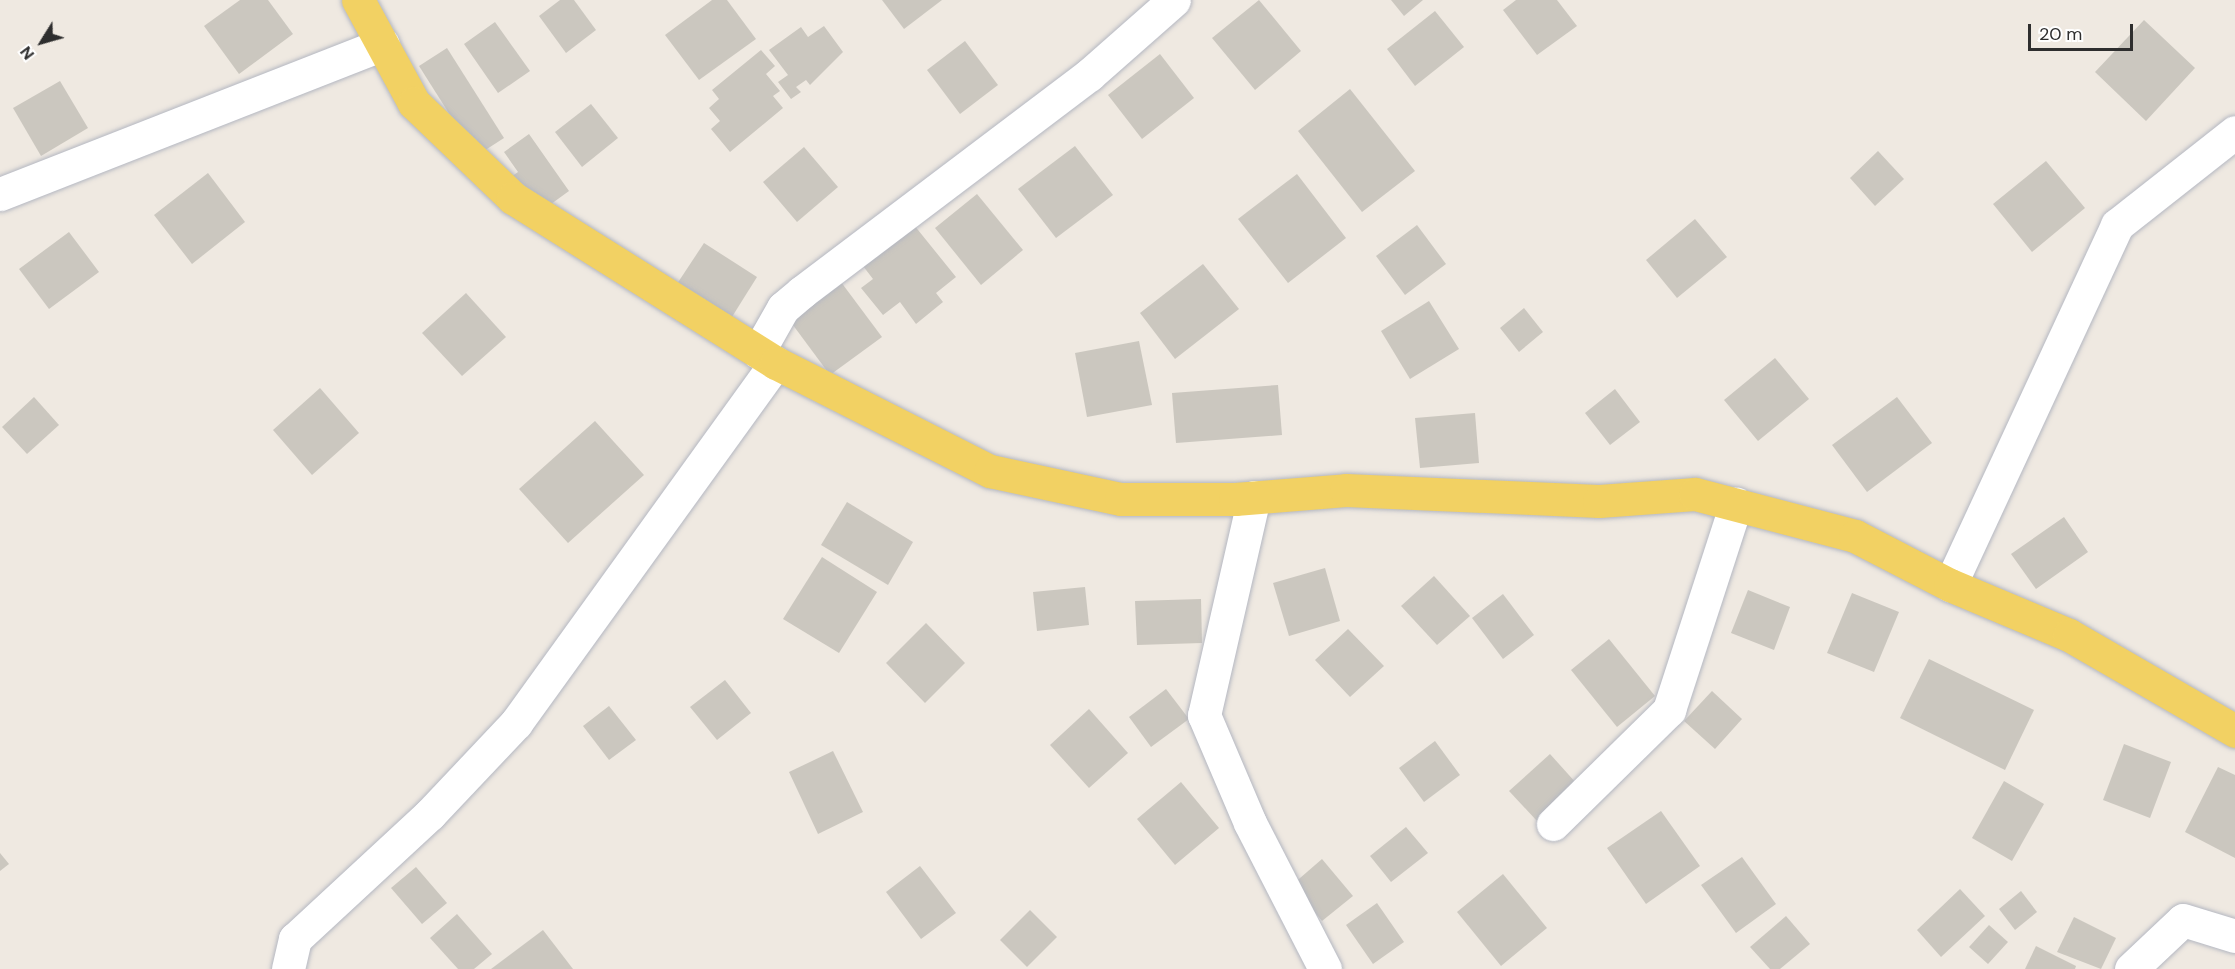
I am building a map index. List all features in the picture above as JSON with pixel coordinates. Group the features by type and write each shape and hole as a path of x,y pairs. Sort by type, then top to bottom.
{"main road":[{"path":"358,0 414,103 513,198 767,357 990,471 1120,499 1254,497 1346,490 1599,501 1695,494 1855,536 1950,585 2069,635 2235,731"}],"street":[{"path":"288,969 295,939 430,814 516,723 767,357 783,308 1089,75 1174,0"},
{"path":"0,194 383,44"},
{"path":"1950,585 2117,225 2235,132"},
{"path":"1254,497 1204,715 1250,823 1324,969"},
{"path":"1553,824 1669,710 1736,504"},
{"path":"2131,969 2183,920 2235,936"}],"building":[{"path":"240,0 268,0 293,34 239,74 204,26"},
{"path":"560,0 574,0 596,30 566,53 539,16"},
{"path":"712,0 727,0 756,39 699,80 665,35"},
{"path":"882,0 942,0 904,29"},
{"path":"1259,0 1301,51 1255,90 1212,38"},
{"path":"1391,0 1423,0 1404,16"},
{"path":"1516,0 1557,0 1577,26 1537,55 1503,10"},
{"path":"1435,11 1464,47 1415,86 1387,49"},
{"path":"2144,20 2195,68 2146,121 2095,72"},
{"path":"495,22 530,71 498,93 464,44"},
{"path":"824,26 843,52 810,85 806,80 796,87 801,92 791,99 778,82 788,75 769,50 801,27 808,37"},
{"path":"965,41 998,85 960,114 927,70"},
{"path":"447,48 504,138 476,156 419,66"},
{"path":"761,50 775,66 766,74 780,91 773,96 783,108 730,152 711,129 720,121 709,108 719,99 712,90"},
{"path":"1160,54 1194,98 1142,139 1108,95"},
{"path":"60,81 88,128 41,156 13,108"},
{"path":"1350,89 1415,171 1362,212 1298,131"},
{"path":"591,104 618,138 582,167 555,132"},
{"path":"529,134 569,191 540,212 507,180 518,172 504,152"},
{"path":"1075,146 1113,195 1056,238 1018,189"},
{"path":"804,147 838,187 797,222 763,182"},
{"path":"1878,151 1904,179 1875,206 1850,178"},
{"path":"2046,161 2085,208 2032,252 1993,204"},
{"path":"208,173 245,222 192,264 154,215"},
{"path":"1297,174 1346,238 1288,283 1238,219"},
{"path":"977,194 1023,250 981,285 935,228"},
{"path":"1695,219 1727,257 1677,298 1646,260"},
{"path":"914,225 956,277 936,293 943,302 916,324 900,302 883,315 861,288 873,279 863,266"},
{"path":"1417,225 1446,264 1405,295 1376,256"},
{"path":"69,232 99,272 49,309 19,269"},
{"path":"704,243 757,277 725,328 671,293"},
{"path":"1203,264 1239,309 1175,359 1140,313"},
{"path":"838,278 882,337 830,375 787,317"},
{"path":"466,293 506,337 462,376 422,333"},
{"path":"1429,301 1459,349 1410,379 1381,331"},
{"path":"1524,308 1543,332 1519,352 1500,328"},
{"path":"1139,341 1152,405 1087,417 1075,353"},
{"path":"1775,358 1809,399 1758,441 1724,400"},
{"path":"1278,385 1282,435 1176,443 1172,393"},
{"path":"320,388 359,433 312,475 273,430"},
{"path":"1615,389 1640,422 1610,445 1585,413"},
{"path":"34,397 59,425 27,454 2,427"},
{"path":"1897,397 1932,443 1867,492 1832,445"},
{"path":"1475,413 1479,463 1420,468 1415,418"},
{"path":"595,421 644,475 568,543 519,489"},
{"path":"847,502 913,542 888,585 821,545"},
{"path":"2064,517 2088,552 2036,589 2011,554"},
{"path":"822,557 877,592 839,653 783,619"},
{"path":"1325,568 1340,621 1289,636 1273,583"},
{"path":"1434,576 1470,616 1437,645 1401,606"},
{"path":"1085,587 1089,625 1037,631 1033,592"},
{"path":"1748,590 1790,607 1774,650 1731,633"},
{"path":"1852,593 1899,612 1874,672 1827,653"},
{"path":"1503,594 1534,635 1503,659 1472,618"},
{"path":"1201,599 1202,643 1137,645 1135,601"},
{"path":"926,623 965,663 925,703 886,663"},
{"path":"1348,629 1384,666 1350,697 1315,660"},
{"path":"1609,639 1655,696 1617,727 1571,670"},
{"path":"1929,659 2034,710 2005,770 1900,718"},
{"path":"725,680 751,713 717,740 690,707"},
{"path":"1166,689 1189,719 1151,747 1129,717"},
{"path":"1712,691 1742,719 1715,749 1684,721"},
{"path":"609,706 636,740 609,760 583,726"},
{"path":"1089,709 1128,753 1089,788 1050,745"},
{"path":"1435,741 1460,775 1424,802 1399,768"},
{"path":"2124,744 2171,762 2150,818 2103,800"},
{"path":"833,751 863,812 818,834 789,772"},
{"path":"1550,754 1577,784 1537,821 1509,791"},
{"path":"2218,767 2235,775 2235,858 2185,832"},
{"path":"2004,781 2044,804 2012,861 1972,838"},
{"path":"1181,782 1219,828 1175,865 1137,819"},
{"path":"1661,811 1700,866 1646,904 1607,848"},
{"path":"1406,827 1428,853 1391,882 1370,856"},
{"path":"0,853 9,864 0,871"},
{"path":"1742,857 1776,904 1736,933 1701,885"},
{"path":"1322,859 1353,896 1322,921 1292,885"},
{"path":"920,866 956,913 921,939 886,892"},
{"path":"416,867 447,903 422,924 391,888"},
{"path":"1503,874 1547,928 1501,966 1457,912"},
{"path":"1960,889 1985,916 1941,957 1917,930"},
{"path":"2021,891 2037,912 2015,930 1999,909"},
{"path":"1377,903 1404,942 1373,964 1346,925"},
{"path":"1030,910 1057,937 1027,967 1000,940"},
{"path":"457,914 492,954 474,969 458,969 430,938"},
{"path":"1786,916 1810,944 1780,969 1770,969 1750,947"},
{"path":"2074,917 2116,938 2101,969 2057,952"},
{"path":"1989,925 2008,942 1988,964 1969,947"},
{"path":"543,930 573,969 491,969"},
{"path":"2036,946 2076,966 2075,969 2025,969"}]}
